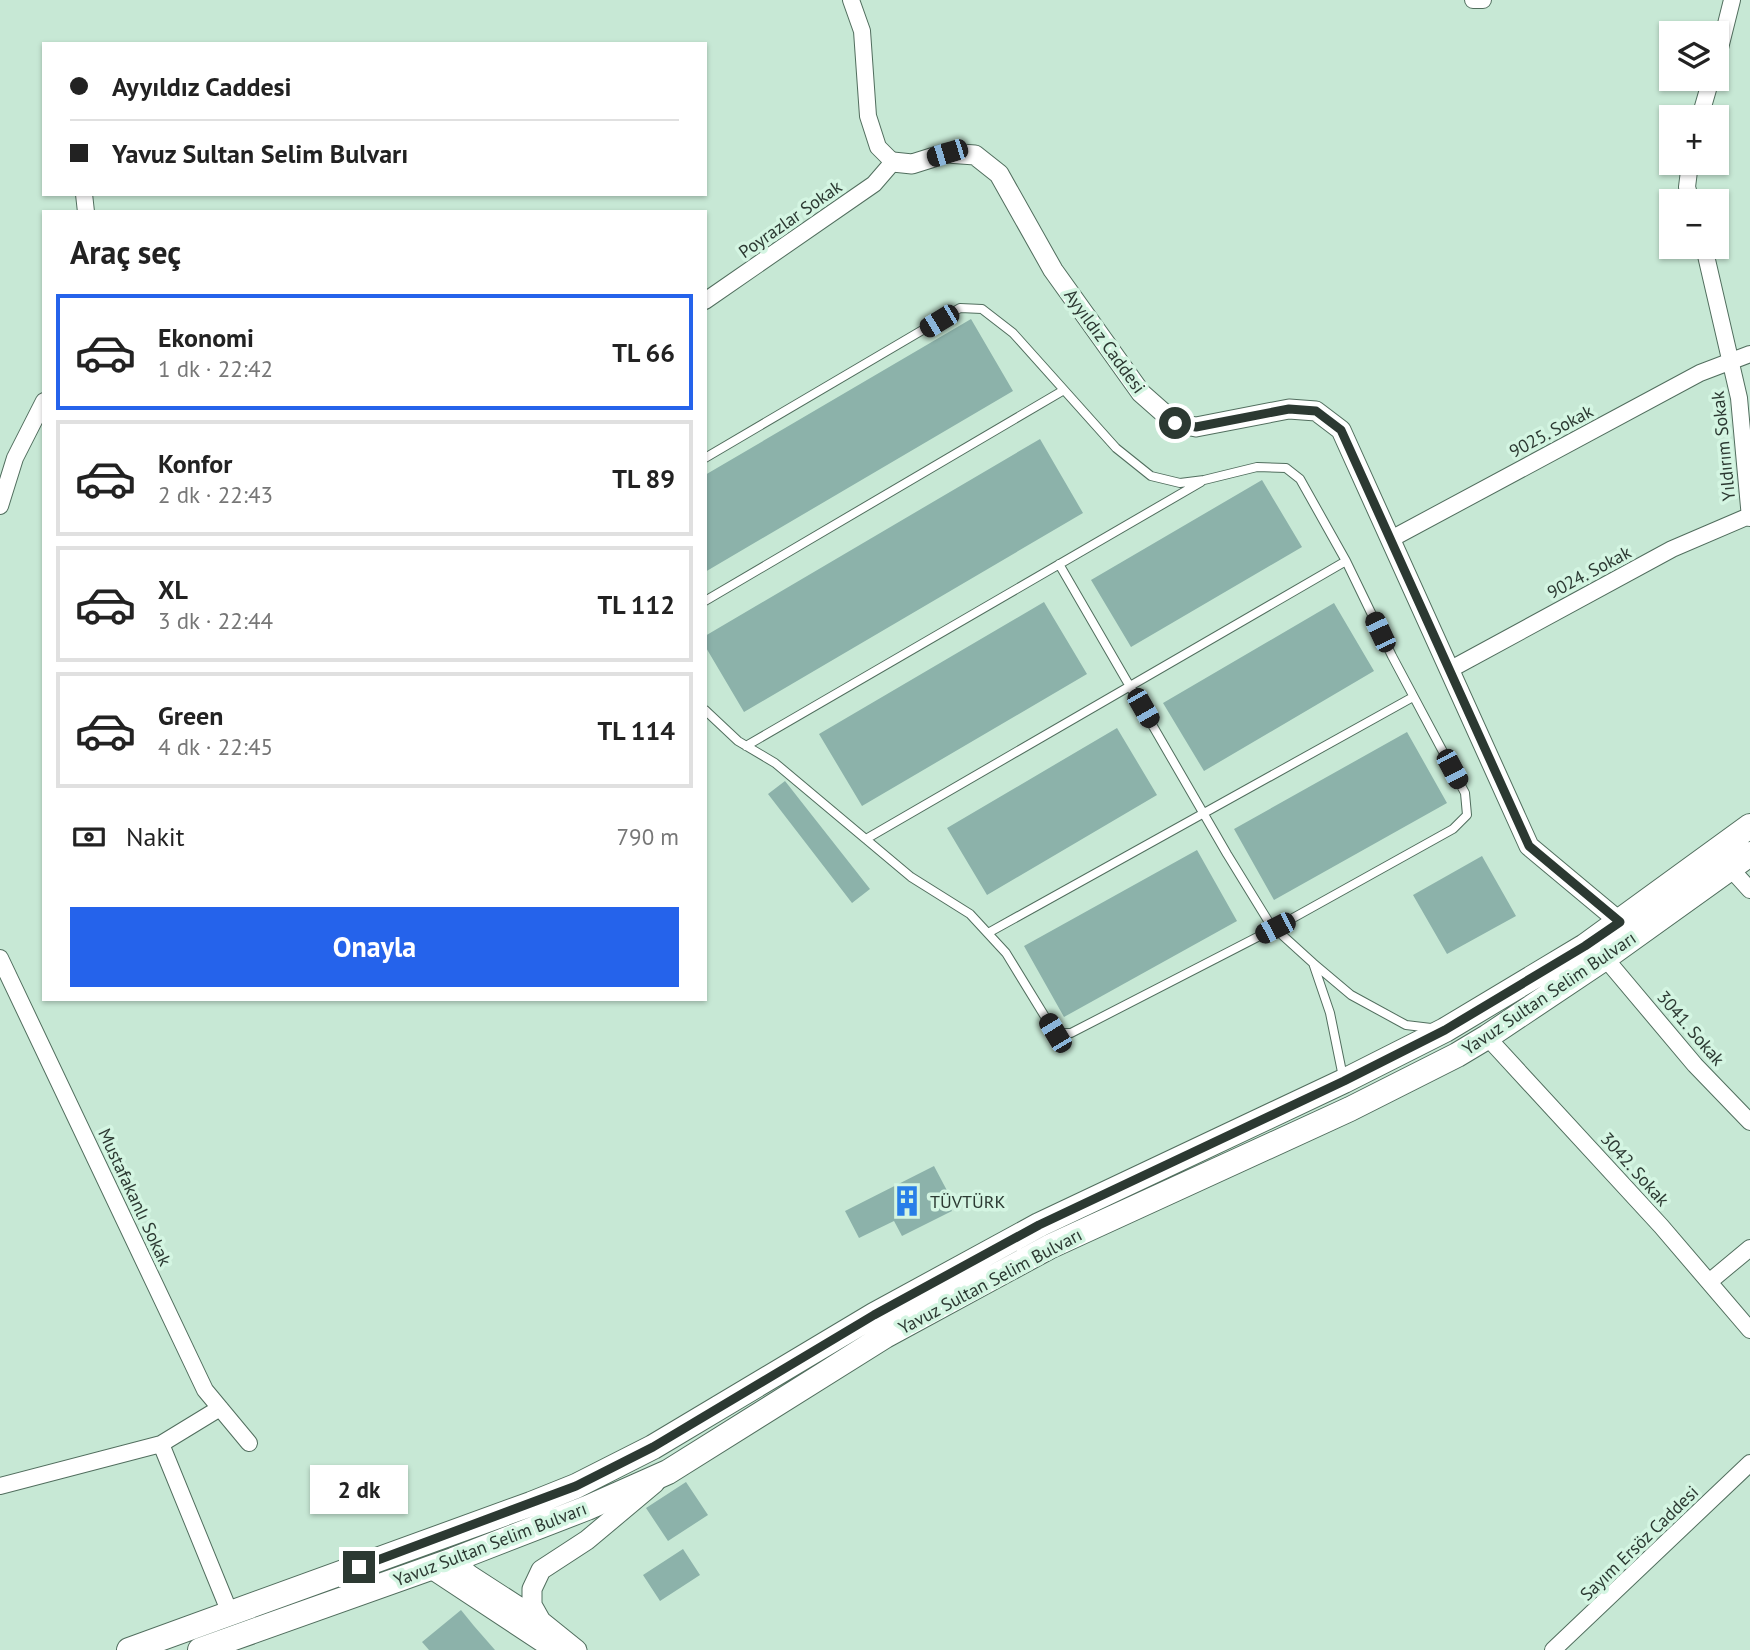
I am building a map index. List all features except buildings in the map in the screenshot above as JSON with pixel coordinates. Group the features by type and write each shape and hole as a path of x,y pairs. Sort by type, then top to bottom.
{"main road":[{"name":"Yavuz Sultan Selim Bulvarı","path":"129,1650 576,1486 653,1447 874,1315 1039,1225 1344,1081 1445,1030 1585,946 1750,826"},
{"name":"Yavuz Sultan Selim Bulvarı","path":"200,1650 442,1564 587,1508 668,1472 885,1336 1049,1247 1350,1109 1488,1037 1605,958 1740,861"}],"street":[{"path":"851,0 862,31 868,116 878,147 892,162"},
{"path":"1474,0 1483,0"},
{"path":"1727,21 1732,0"},
{"name":"Ayyıldız Caddesi","path":"892,162 912,164 947,153 975,155 999,174 1054,270 1140,393 1175,423 1196,427 1289,409 1316,411 1341,430 1529,846 1620,922"},
{"name":"Poyrazlar Sokak","path":"707,300 874,184 892,162"},
{"name":"Yıldırım Sokak","path":"1707,259 1739,398 1750,517"},
{"name":"9025. Sokak","path":"1391,539 1700,373 1750,354"},
{"path":"0,506 16,458 42,405"},
{"name":"9024. Sokak","path":"1451,669 1672,549 1750,517"},
{"path":"1740,861 1750,890"},
{"name":"Mustafakanlı Sokak","path":"0,958 205,1390 249,1443"},
{"name":"3041. Sokak","path":"1605,958 1695,1065 1750,1122"},
{"name":"3042. Sokak","path":"1488,1037 1750,1330"},
{"path":"1709,1282 1750,1248"},
{"path":"0,1486 161,1444 220,1408"},
{"path":"161,1444 230,1613"},
{"name":"Sayım Ersöz Caddesi","path":"1553,1650 1750,1463"},
{"path":"541,1621 532,1605 532,1589 541,1570 587,1540 668,1472"},
{"path":"442,1564 470,1575 541,1621 577,1650"},
{"path":"442,1564 554,1650"}],"lane":[{"path":"707,457 960,308 982,309 1013,333 1116,448 1151,477 1181,482 1204,480 1257,467 1286,468 1300,479 1346,561 1413,697 1465,793 1467,815 1453,830 1275,928 1071,1033 1055,1033 1006,953 970,915 911,877 775,763 738,741 707,712"},
{"path":"707,600 1064,390"},
{"path":"746,746 1204,480"},
{"path":"866,839 1346,561"},
{"path":"1059,564 1227,854 1275,928 1351,995 1406,1026 1445,1030"},
{"path":"988,933 1413,697"},
{"path":"1313,962 1330,1013 1344,1081"}],"place":[{"name":"TÜVTÜRK","path":"907,1201"}],"route":[{"path":"359,1567 576,1486 653,1447 874,1315 1039,1225 1344,1081 1445,1030 1620,922 1529,846 1341,430 1316,411 1289,409 1196,427 1175,423"}]}
